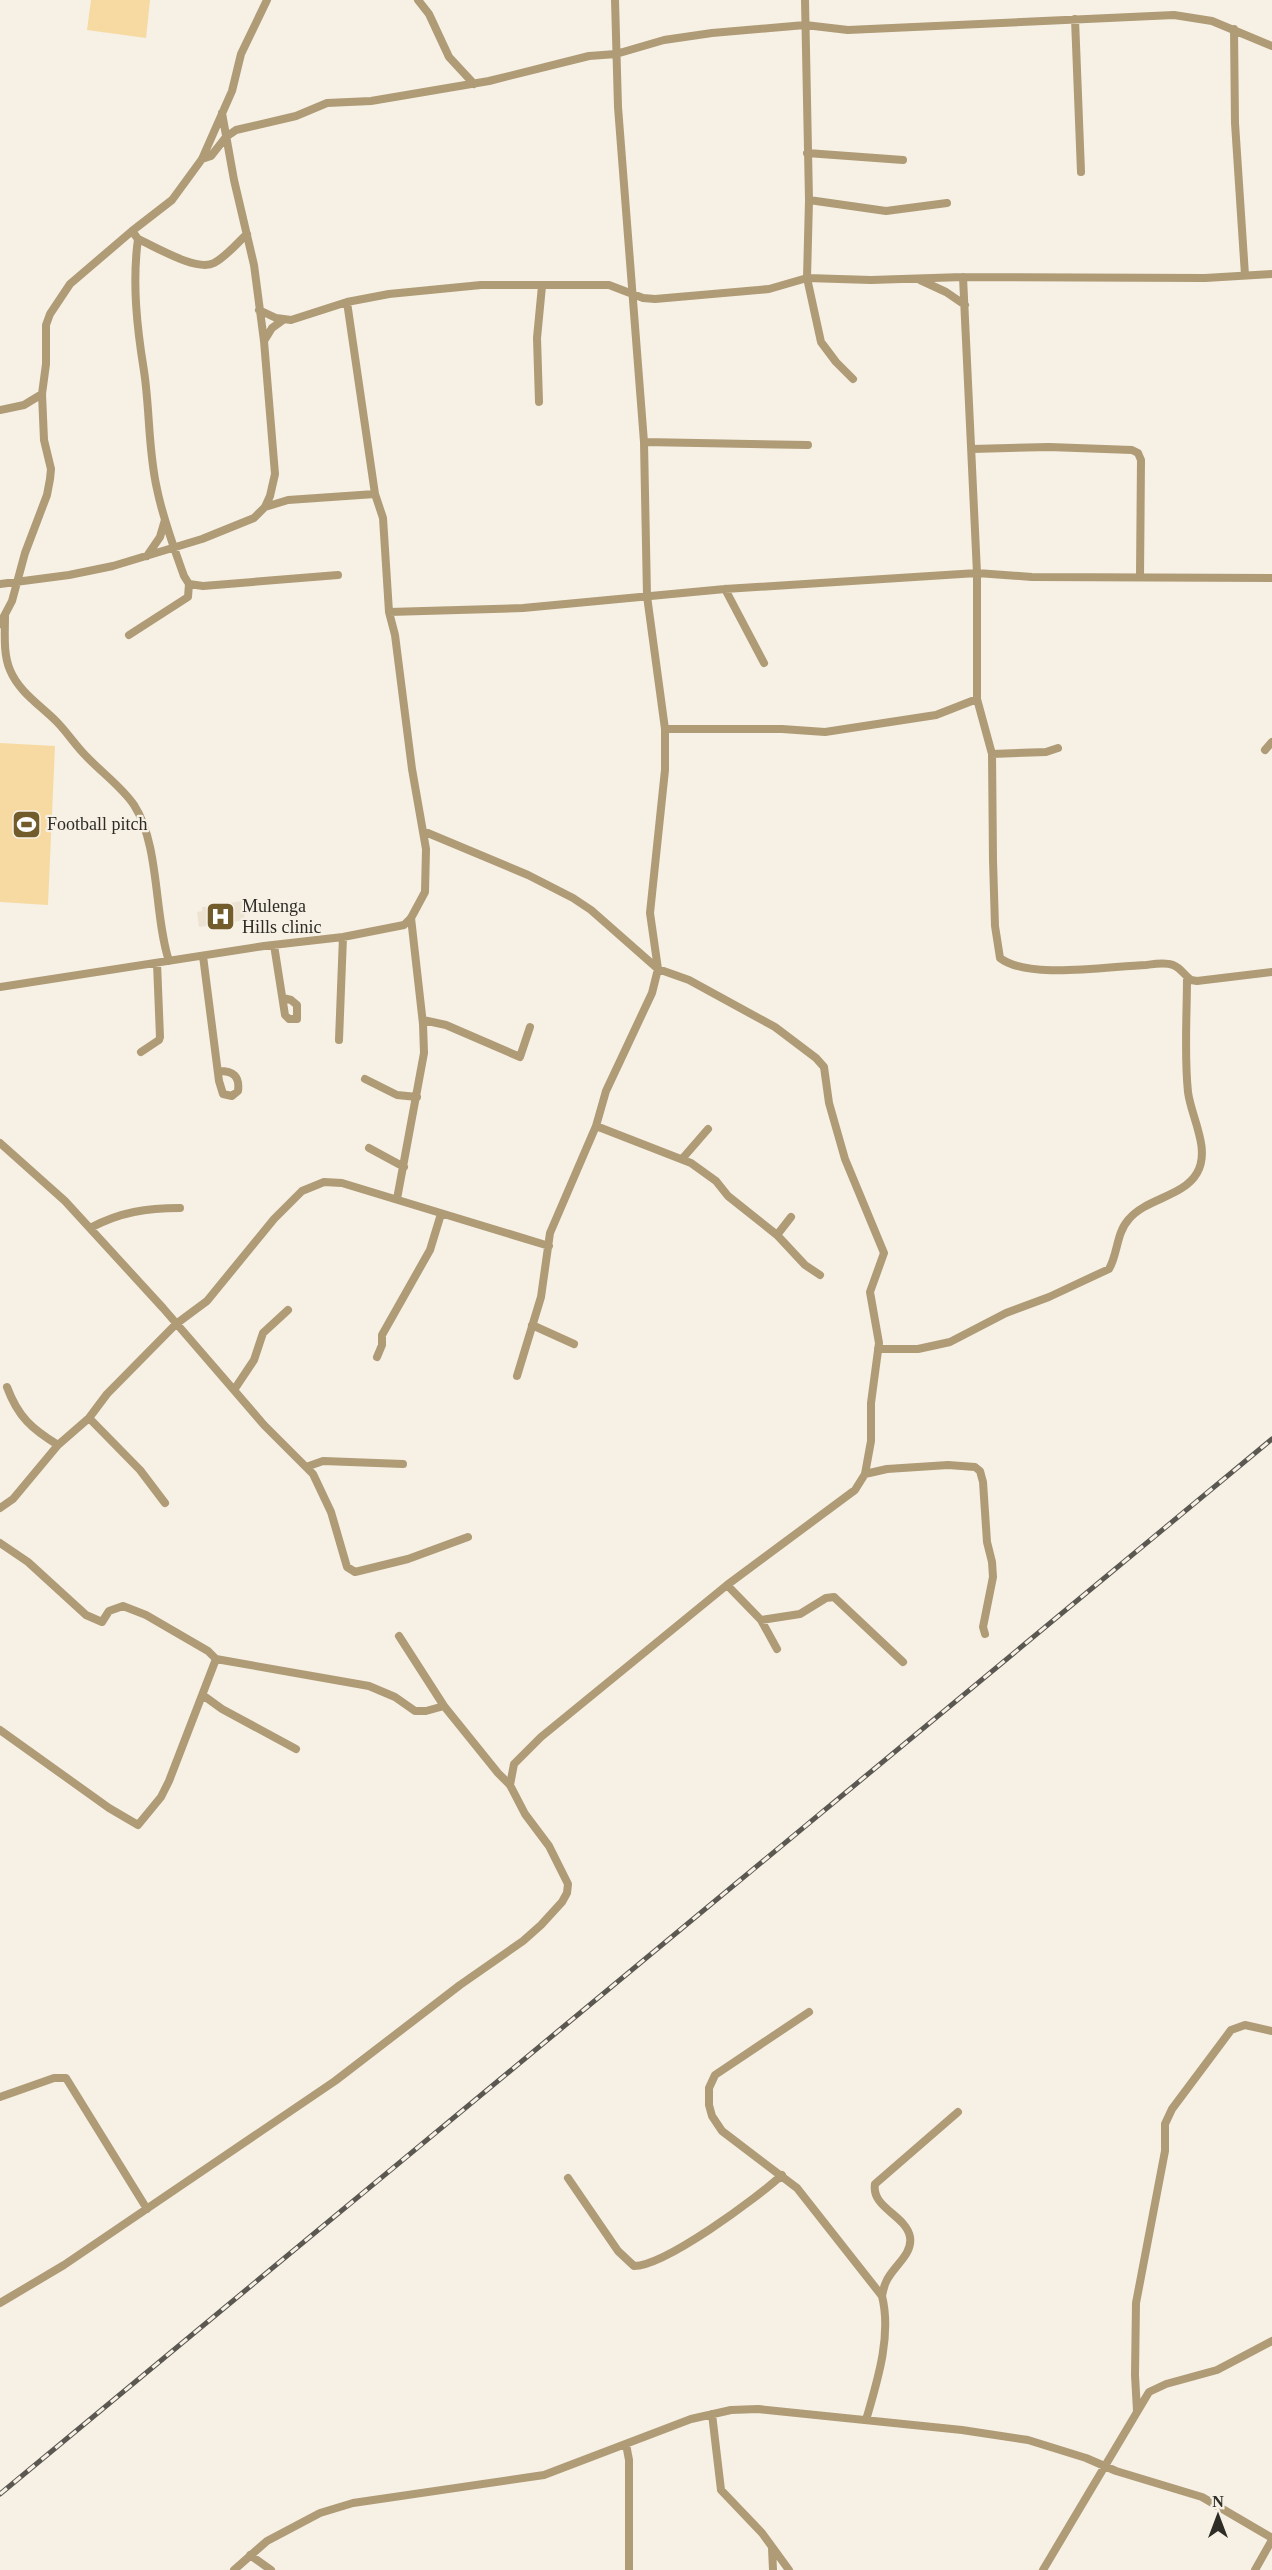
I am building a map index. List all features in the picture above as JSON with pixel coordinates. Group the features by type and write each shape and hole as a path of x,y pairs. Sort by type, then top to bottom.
{"street":[{"path":"0,624 12,601 47,495 50,479 51,469 44,440 42,394 46,364 46,325 55,305 70,284 172,200 202,159 232,91 241,54 267,0"},
{"path":"418,0 429,14 449,57 474,84"},
{"path":"517,1376 544,1281 550,1233 596,1126 606,1091 652,993 658,969 650,906 665,770 664,729 647,596 644,442 618,107 615,0"},
{"path":"805,0 807,278 821,342 853,379"},
{"path":"202,159 211,156 226,137 239,129 296,116 327,103 371,101 474,84 589,56 616,54 674,38 805,25 848,30 1174,15 1212,21 1272,46"},
{"path":"1075,19 1081,172"},
{"path":"1234,29 1235,123 1245,275"},
{"path":"0,584 87,571 147,556 240,524 254,518 265,507 275,483 264,341 254,265 222,113"},
{"path":"807,153 903,160"},
{"path":"808,200 886,211 947,203"},
{"path":"132,231 138,239 191,263 204,265 213,264 247,234"},
{"path":"129,634 188,597 189,584 174,548 157,490 150,447 134,273 138,239"},
{"path":"259,310 283,320 298,319 348,302 405,292 480,285 609,285 632,295 655,299 769,289 807,278 1205,278 1272,274"},
{"path":"963,277 977,573 977,699 992,754 995,926 1000,958 1012,965 1045,969 1083,970 1167,964 1174,965 1187,977 1197,981 1272,972"},
{"path":"917,279 946,292 965,304"},
{"path":"539,402 537,338 542,286"},
{"path":"0,987 274,945 343,938 404,925 411,918 425,892 427,866 395,635 389,612 383,518 375,494 348,302"},
{"path":"264,341 273,328 283,320"},
{"path":"0,410 24,405 42,394"},
{"path":"644,442 808,445"},
{"path":"972,449 1049,447 1132,450 1138,453 1141,460 1140,577"},
{"path":"275,483 288,500"},
{"path":"265,507 288,500 375,494"},
{"path":"147,556 160,537 165,518"},
{"path":"389,612 523,608 725,589 977,573 1032,577 1272,578"},
{"path":"189,584 203,586 338,575"},
{"path":"725,589 764,663"},
{"path":"5,615 5,649 9,669 17,682 57,722 139,813 148,844 160,904 163,935 170,961"},
{"path":"664,729 782,729 825,732 936,715 977,699"},
{"path":"1265,750 1272,742"},
{"path":"992,754 1046,752 1058,748"},
{"path":"423,831 528,875 573,898 591,910 658,969 689,980 775,1027 824,1067 829,1102 845,1159 884,1253 870,1292 878,1349 871,1403 871,1441 865,1474 855,1490 727,1585 520,1756 511,1772 510,1785"},
{"path":"397,1199 424,1053 423,1020 411,918"},
{"path":"339,1040 343,938"},
{"path":"274,945 283,998"},
{"path":"203,956 210,1025 219,1071"},
{"path":"141,1052 159,1040 160,1036 157,963"},
{"path":"878,1349 918,1348 950,1342 1006,1313 1049,1297 1109,1269 1127,1220 1136,1212 1188,1184 1198,1172 1201,1145 1188,1092 1187,977"},
{"path":"423,1020 446,1025 520,1057 530,1027"},
{"path":"365,1079 397,1095 417,1097"},
{"path":"596,1126 691,1163 716,1181 728,1196 777,1235 805,1264 820,1275"},
{"path":"682,1159 708,1129"},
{"path":"0,1143 65,1201 279,1440 313,1474 331,1512 347,1568 355,1572 408,1559 468,1537"},
{"path":"369,1148 404,1167"},
{"path":"0,1508 14,1499 58,1445 89,1418 107,1394 176,1324 207,1301 274,1219 302,1191 324,1182 342,1183 549,1246"},
{"path":"90,1228 110,1217 132,1210 180,1208"},
{"path":"377,1358 382,1345 382,1335 430,1250 441,1214"},
{"path":"777,1235 791,1217"},
{"path":"234,1390 254,1360 263,1333 288,1310"},
{"path":"532,1325 574,1344"},
{"path":"7,1387 14,1406 34,1430 58,1445"},
{"path":"89,1418 140,1470 165,1503"},
{"path":"306,1467 323,1461 403,1464"},
{"path":"865,1474 887,1468 948,1465 975,1467 980,1471 993,1576 983,1627 985,1634"},
{"path":"0,1543 28,1562 86,1615 102,1622 110,1611 123,1606 146,1615 208,1651 216,1659 369,1686 395,1697 415,1711 444,1706"},
{"path":"727,1585 760,1620 777,1649"},
{"path":"760,1620 800,1614 826,1598 834,1597 903,1662"},
{"path":"0,2303 64,2265 335,2081 460,1985 523,1941 553,1912 567,1893 568,1884 565,1874 549,1846 525,1814 510,1785 444,1706 399,1636"},
{"path":"0,1730 110,1808 138,1825 161,1797 169,1781 204,1696 216,1659"},
{"path":"204,1696 222,1709 296,1749"},
{"path":"809,2012 715,2076 709,2088 712,2116 722,2131 797,2188 882,2296 885,2307 880,2368 866,2420"},
{"path":"1137,2411 1136,2303 1165,2151 1167,2118 1231,2030 1245,2025 1272,2031"},
{"path":"0,2097 54,2078 66,2078 147,2209"},
{"path":"882,2296 885,2283 909,2249 910,2237 907,2227 878,2200 874,2190 875,2184 958,2112"},
{"path":"568,2178 618,2251 634,2266 640,2266 655,2262 714,2226 767,2189 782,2175"},
{"path":"1043,2570 1144,2399 1155,2387 1217,2370 1272,2341"},
{"path":"234,2570 280,2532 320,2512 342,2506 544,2475 670,2426 712,2414 758,2409 962,2430 1028,2440 1202,2496 1272,2539 1256,2570"},
{"path":"712,2414 721,2490 762,2533 789,2570"},
{"path":"626,2444 629,2460 629,2570"},
{"path":"772,2548 773,2570"},
{"path":"250,2555 271,2570"}],"shaded area":[{"path":"91,0 150,0 146,38 87,30"},
{"name":"Football pitch","path":"0,743 55,746 48,905 0,902"},
{"name":"Mulenga Hills clinic","path":"242,901 245,920 199,927 197,912 202,911 202,907 214,906 214,911 219,910 218,905"}],"railway":[{"path":"0,2494 1272,1439"}],"place":[{"name":"Football pitch","path":"26,824"},
{"name":"Mulenga Hills clinic","path":"221,916"}]}
